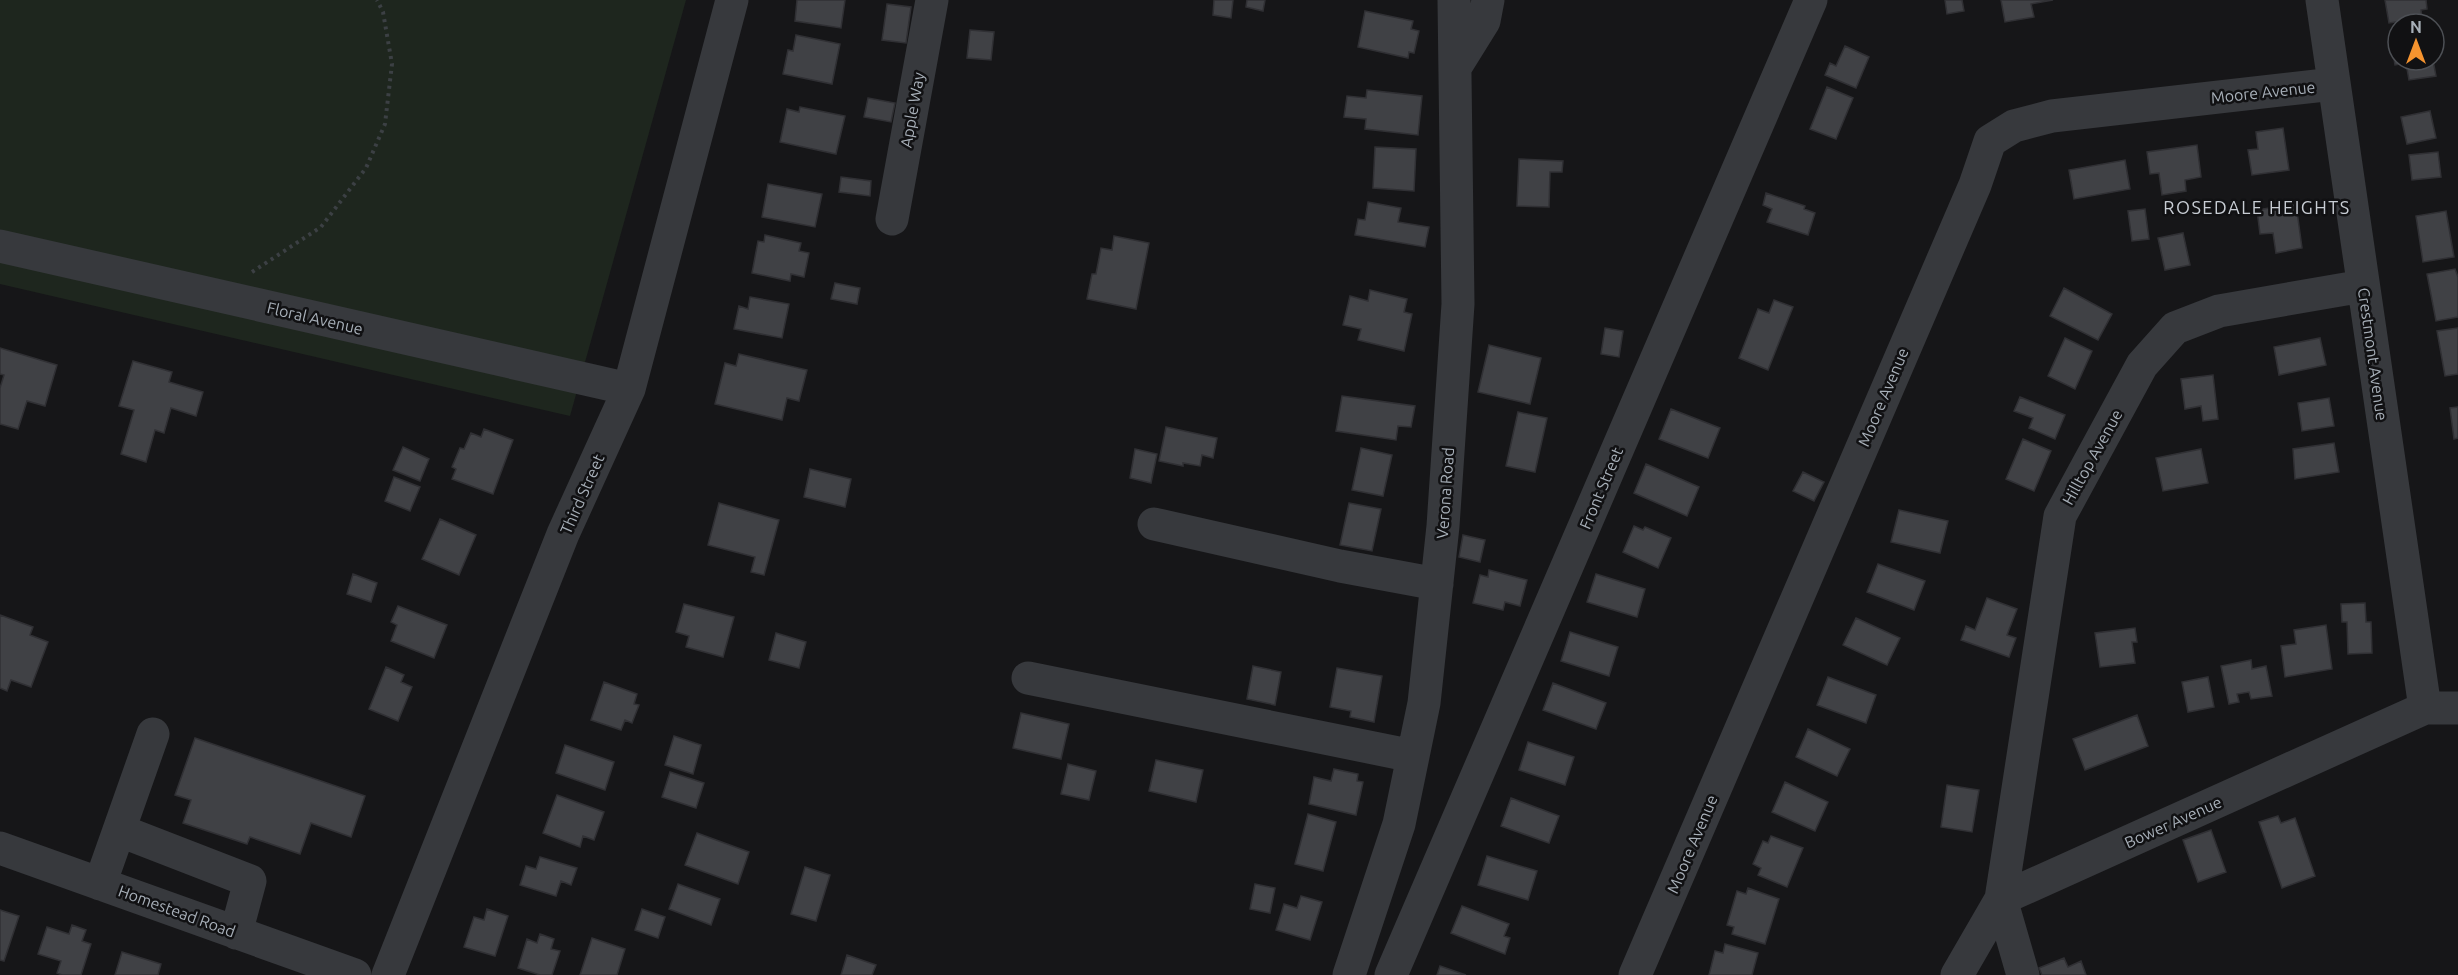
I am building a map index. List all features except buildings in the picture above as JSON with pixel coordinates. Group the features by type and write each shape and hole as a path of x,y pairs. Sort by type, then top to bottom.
{"street":[{"name":"Third Street","path":"388,975 563,534 629,389 732,0"},
{"name":"Apple Way","path":"892,219 932,0"},
{"name":"Verona Road","path":"1349,975 1399,824 1424,703 1437,584 1458,304 1454,0"},
{"path":"1456,66 1484,21 1488,0"},
{"name":"Front Street","path":"1391,975 1811,0"},
{"name":"Crestmont Avenue","path":"2322,0 2425,708"},
{"name":"Moore Avenue","path":"1635,975 1970,196 1990,141 2014,126 2052,116 2334,84"},
{"name":"Floral Avenue","path":"0,246 629,389"},
{"name":"Hilltop Avenue","path":"2001,899 2060,516 2142,365 2175,328 2219,311 2363,286"},
{"path":"1154,524 1437,584"},
{"path":"1028,678 1413,756"},
{"path":"2425,708 2458,708"},
{"name":"Bower Avenue","path":"2001,899 2425,708"},
{"path":"100,884 121,831 153,734"},
{"path":"121,831 250,881 236,933"},
{"name":"Homestead Road","path":"0,848 355,975"},
{"path":"1958,975 2001,899"},
{"path":"2001,899 2023,975"}],"path":[{"path":"215,295 321,227 366,168 385,124 392,64 383,12 376,0"}],"shaded area":[{"path":"0,0 686,0 570,416 0,284"}],"district":[{"name":"ROSEDALE HEIGHTS","path":"2257,208"}]}
